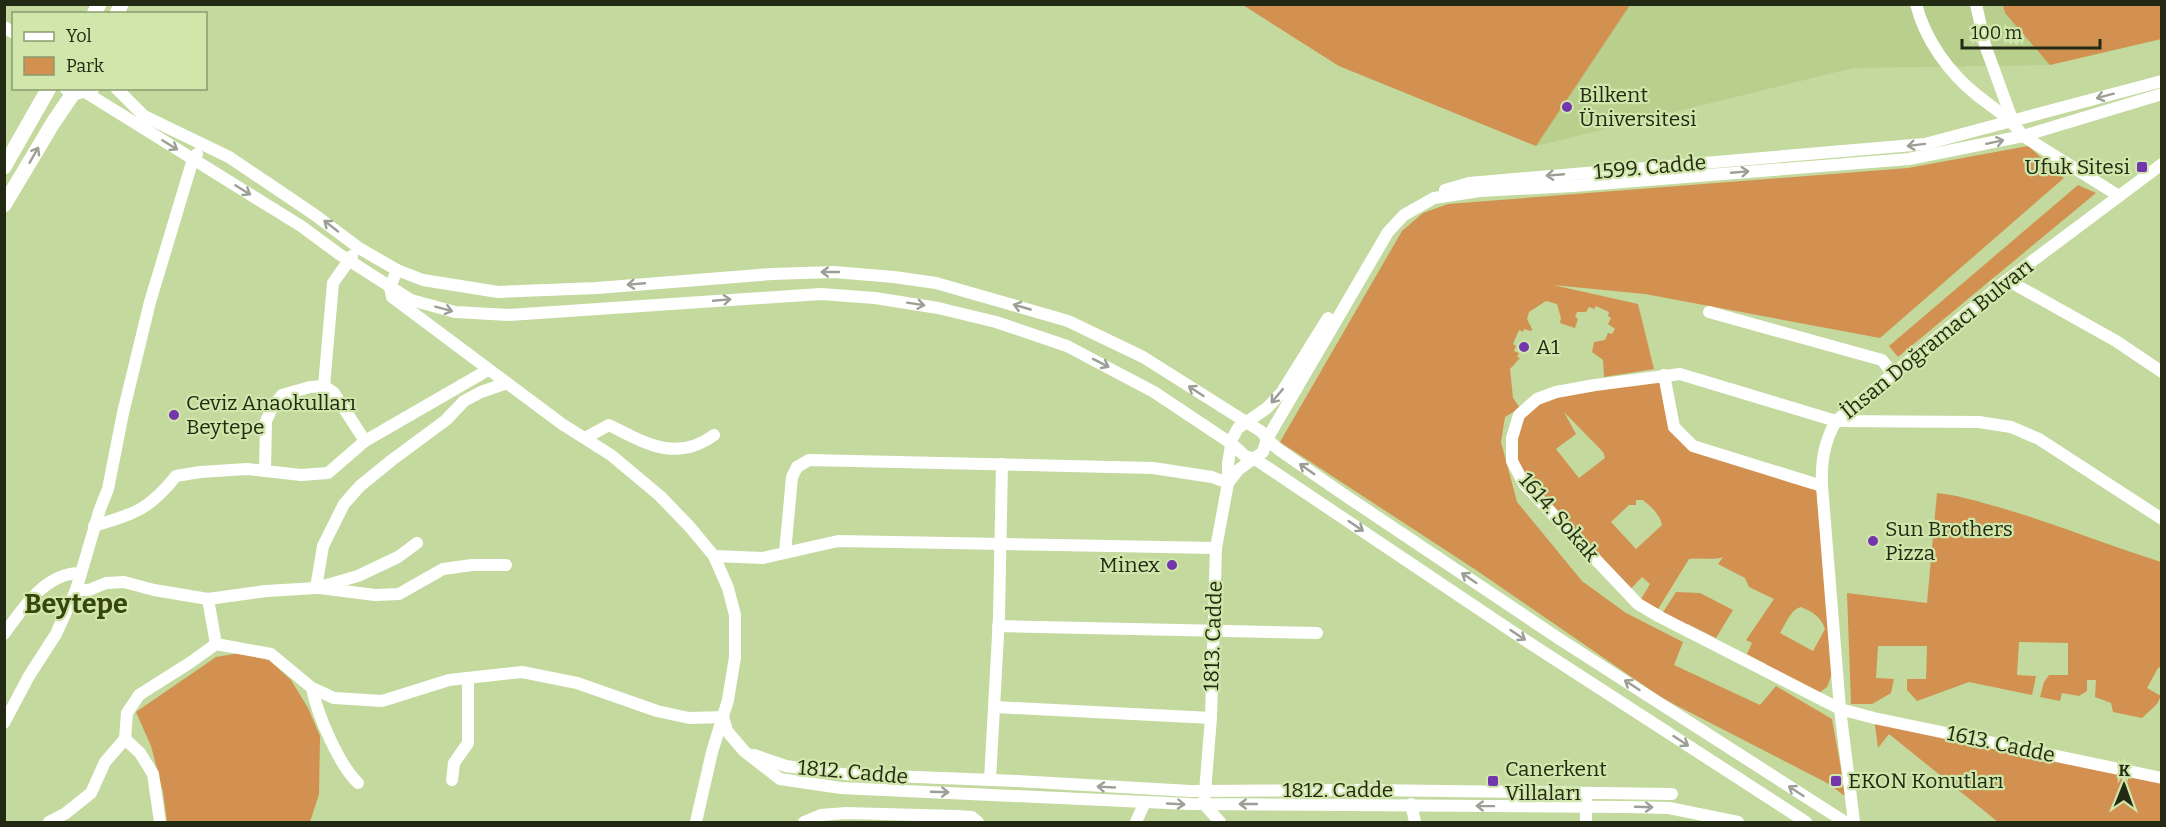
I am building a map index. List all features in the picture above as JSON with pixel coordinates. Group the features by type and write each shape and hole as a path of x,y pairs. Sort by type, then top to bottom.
{"main road":[{"path":"4,167 48,90"},
{"path":"4,205 53,123 80,90"}],"street":[{"path":"1916,4 1922,25 1942,59 1976,94 2013,122"},
{"path":"1976,4 1985,45 2013,122 2023,136 2119,196"},
{"name":"1599. Cadde","path":"1245,423 1267,408 1282,392 1384,230 1401,209 1429,194 1469,183 1925,144 2162,81"},
{"path":"80,90 301,226 349,261 411,300 455,312 508,315 820,294 875,298 938,308 996,322 1067,346 1154,392 1232,444 1245,456 1254,459 1518,635 1806,822"},
{"path":"118,90 144,116 229,157 315,215 359,248 397,270 423,280 498,292 597,288 772,273 834,272 936,283 1068,321 1143,357 1262,432 1278,449 1561,640 1845,822"},
{"name":"1599. Cadde","path":"1267,439 1388,232 1404,215 1434,198 1480,191 1909,159 2023,136 2162,94"},
{"path":"4,723 29,676 56,634 76,590 94,526 108,489 123,413 150,302 193,159 204,145"},
{"name":"İhsan Doğramacı Bulvarı","path":"1854,822 1840,709 1822,486 1821,468 1829,434 1836,421 2007,280 2162,164"},
{"path":"324,387 333,283 359,248"},
{"path":"397,270 390,287 392,297 488,370 611,455 660,496 714,556 728,588 735,615 735,657 728,700 712,752 696,822"},
{"path":"2007,280 2116,341 2162,372"},
{"path":"1709,312 1882,360 1893,374"},
{"path":"94,526 135,513 162,493 176,476 235,469 301,475 328,473 365,441 488,370"},
{"name":"1614. Sokak","path":"1840,709 1638,604 1524,484 1512,461 1512,438 1519,416 1536,399 1558,391 1680,374 1836,421 1979,422 2011,427 2039,439 2162,519"},
{"path":"1664,375 1674,427 1693,446 1822,486"},
{"path":"316,588 323,546 344,504 360,486 446,420 464,401 507,383"},
{"path":"265,470 266,421 273,406 282,395 310,387 324,387 334,393 365,441"},
{"path":"1232,444 1234,433 1245,423"},
{"path":"585,438 609,425 647,444 671,450 700,445 714,435"},
{"path":"785,554 792,477 797,467 804,462 813,460 1002,464 1173,470 1212,477 1228,483 1238,470 1263,452 1267,439"},
{"name":"1813. Cadde","path":"1204,804 1211,718 1216,548 1228,483 1227,475 1232,444"},
{"path":"990,780 998,626 1002,464"},
{"path":"714,556 763,558 838,541 1216,548"},
{"path":"316,588 358,576 398,556 417,543"},
{"path":"76,590 88,590 106,583 124,582 154,590 207,599 266,591 316,588 375,595 399,594 443,569 471,565 506,565"},
{"path":"4,634 22,610 46,585 62,575 81,573"},
{"path":"207,599 216,644"},
{"path":"998,626 1317,633"},
{"path":"49,822 66,813 91,793 105,762 125,739 127,712 139,695 191,663 216,644 271,654 312,688 334,698 382,701 449,680 522,672 577,683 657,711 679,716 723,717"},
{"path":"452,780 454,763 468,743 468,678"},
{"path":"312,688 316,705 337,753 350,776 358,783"},
{"path":"994,707 1211,718"},
{"name":"1613. Cadde","path":"1840,709 2162,778"},
{"path":"723,717 727,731 744,751"},
{"path":"125,739 140,753 153,774 160,822"},
{"name":"1812. Cadde","path":"744,751 786,766 853,775 1206,790 1672,794"},
{"name":"1812. Cadde","path":"744,751 780,779 810,785 1204,804 1669,808 1738,822"},
{"path":"1586,792 1586,822"},
{"path":"1136,822 1145,802"},
{"path":"1204,804 1221,822"},
{"path":"1412,804 1415,822"},
{"path":"804,822 821,816 846,813 972,817 978,822"}],"shaded area":[{"name":"Bilkent Üniversitesi","path":"2161,4 2162,39 2050,65 1853,68 1536,146 1339,66 1243,5"}],"green space":[{"path":"1243,5 1630,5 1536,146 1339,66"},
{"path":"2003,5 2161,5 2161,39 2050,65 2005,13"},
{"path":"2028,146 2064,178 1880,338 1645,294 1553,285 1638,304 1654,369 1604,377 1603,360 1592,352 1594,342 1605,340 1608,333 1612,334 1615,329 1608,324 1611,318 1608,316 1609,312 1596,306 1594,309 1589,307 1586,312 1577,312 1575,317 1578,319 1575,328 1560,323 1557,304 1546,301 1529,312 1527,319 1531,331 1519,330 1513,344 1516,346 1514,351 1519,353 1517,357 1520,358 1510,369 1513,398 1520,408 1505,417 1501,442 1517,502 1582,581 1626,613 1683,642 1674,665 1760,705 1776,686 1832,719 1846,797 1829,784 1662,698 1476,570 1280,442 1402,231 1423,213 1448,204 1908,168"},
{"path":"2078,185 2096,193 1898,357 1889,346"},
{"path":"1664,375 1674,427 1694,446 1818,490 1832,674 1827,687 1819,693 1767,669 1766,664 1747,654 1752,643 1746,640 1774,599 1749,587 1745,578 1718,564 1723,557 1689,559 1655,614 1638,604 1650,584 1642,577 1627,593 1595,551 1540,491 1534,495 1512,461 1519,415 1537,399","holes":["1564,412 1603,452 1605,458 1579,478 1556,449 1576,434","1636,500 1643,500 1657,514 1662,525 1636,549 1611,522 1629,505 1636,505","1801,607 1813,613 1825,629 1813,651 1780,633 1791,614"]},
{"path":"1937,493 2013,511 2161,562 2161,667 2158,668 2147,688 2161,696 2157,704 2142,718 2113,712 2111,703 2095,697 2096,680 2087,680 2087,691 2079,696 2062,693 2060,701 2040,697 2044,682 2049,675 2068,675 2068,643 2019,642 2017,675 2036,676 2032,695 1969,682 1917,701 1907,690 1907,679 1926,679 1927,646 1878,646 1876,678 1894,679 1891,693 1872,704 1851,704 1847,593 1927,603"},
{"path":"1676,592 1700,593 1733,610 1716,638 1688,624 1685,630 1660,617"},
{"path":"240,653 269,660 291,680 308,708 320,736 319,794 310,822 167,822 163,792 151,746 136,712 216,657"},
{"path":"1874,718 2161,778 2161,822 1998,822 1889,734 1878,748"}],"place":[{"name":"Bilkent Üniversitesi","path":"1567,107"},
{"name":"Ufuk Sitesi","path":"2142,167"},
{"name":"A1","path":"1524,347"},
{"name":"Ceviz Anaokulları Beytepe","path":"174,415"},
{"name":"Sun Brothers Pizza","path":"1873,541"},
{"name":"Minex","path":"1172,565"},
{"name":"Canerkent Villaları","path":"1493,781"},
{"name":"EKON Konutları","path":"1836,781"}],"district":[{"name":"Beytepe","path":"76,604"}]}
